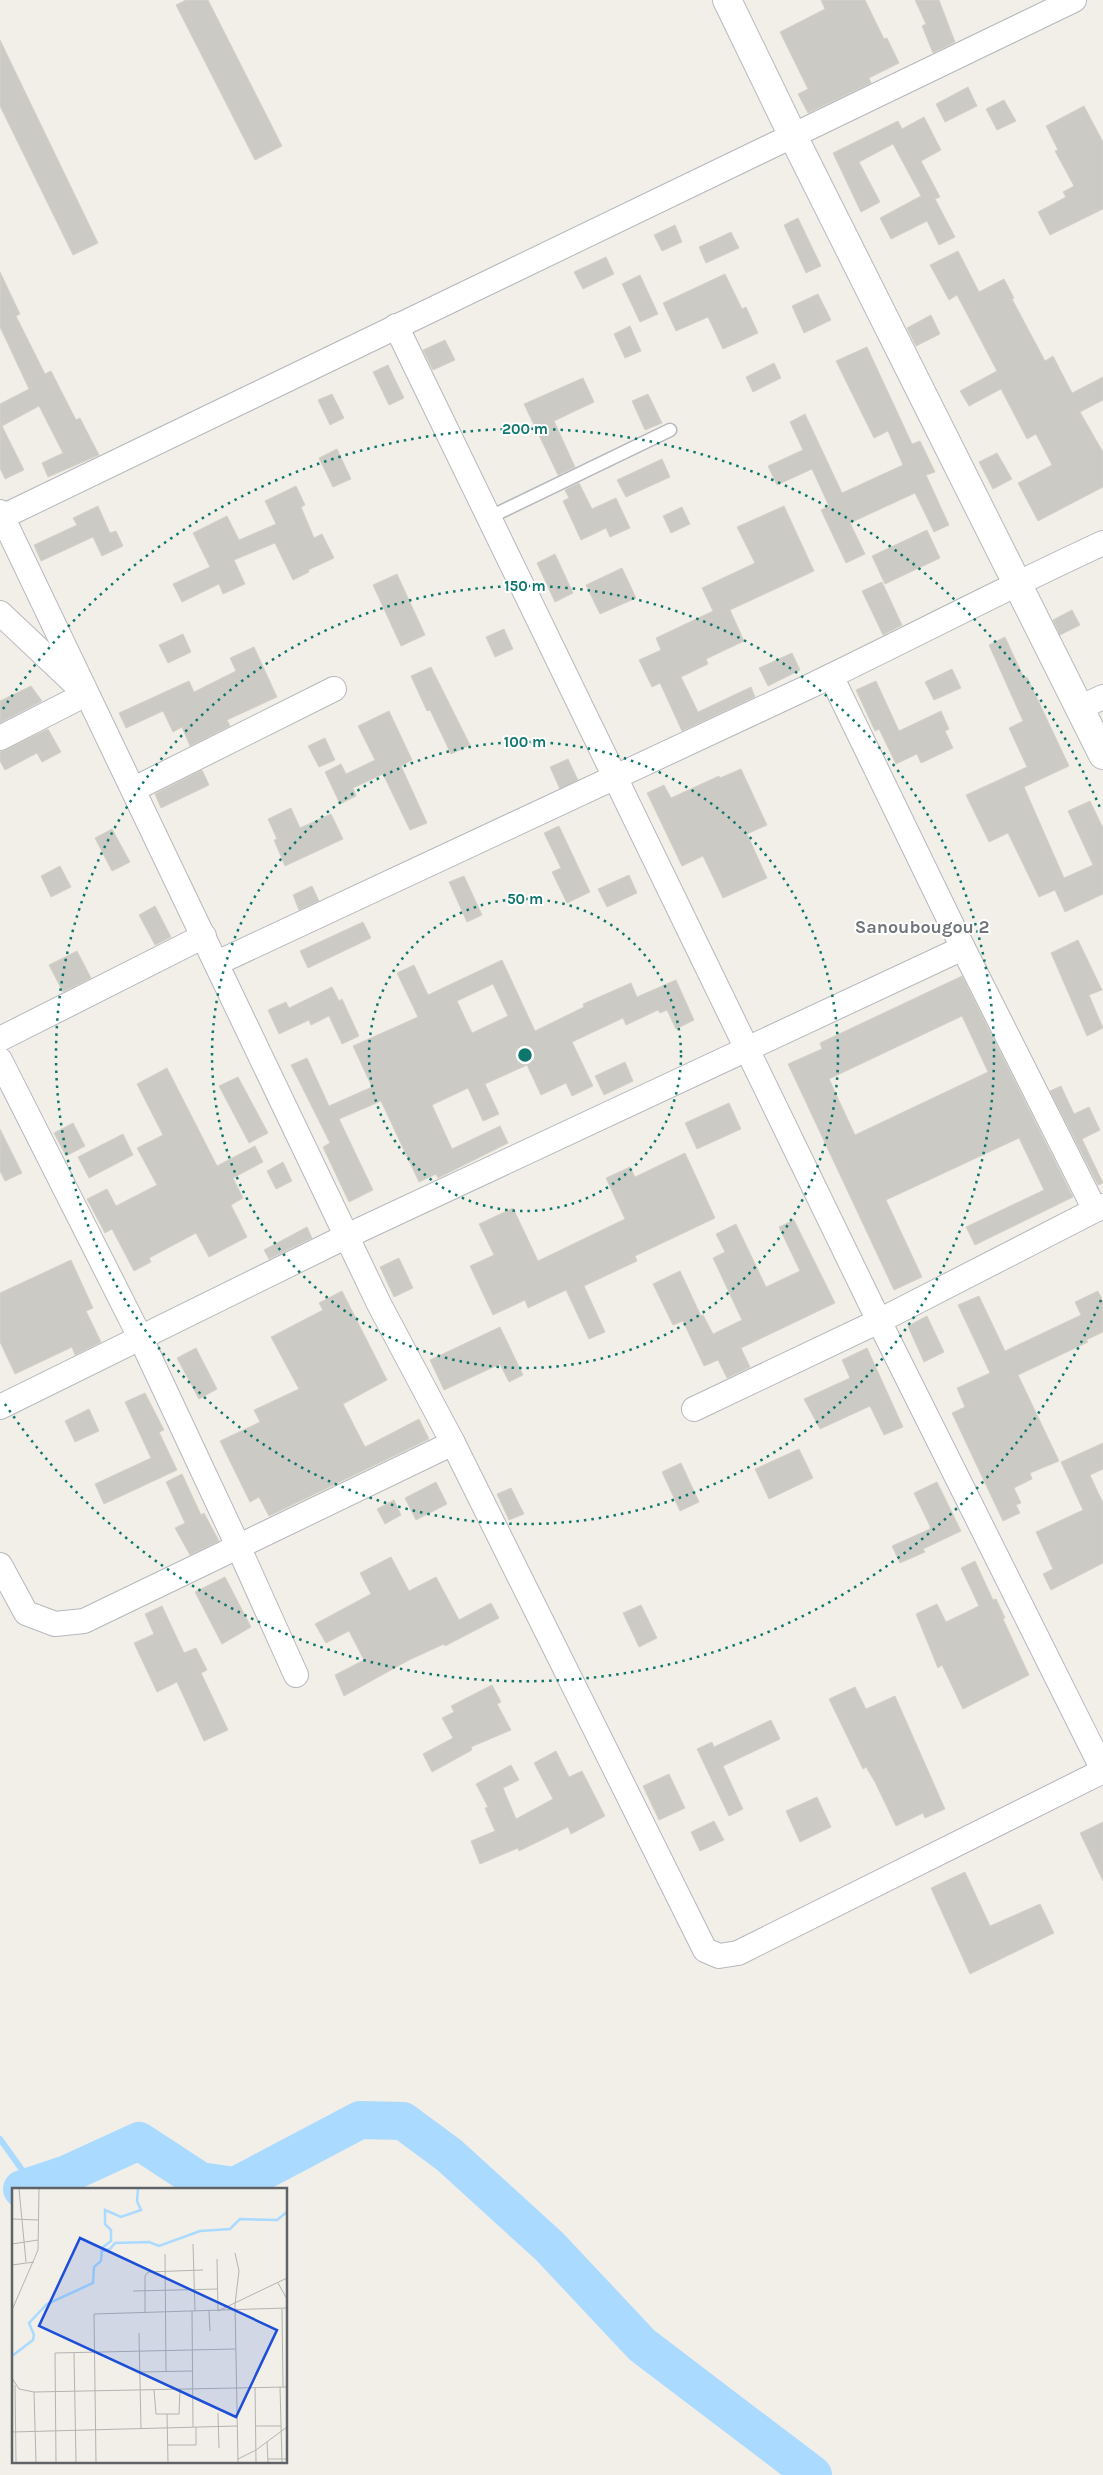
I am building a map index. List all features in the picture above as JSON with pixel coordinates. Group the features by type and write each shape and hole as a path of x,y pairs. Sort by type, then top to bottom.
{"main road":[{"path":"727,0 792,136 1017,582 1091,702 1103,755"}],"street":[{"path":"396,326 746,1050 1103,1771 738,1953 719,1956 706,1950 454,1443 379,1304 134,789 86,694 1,516 396,326 792,136 1074,0"},
{"path":"217,963 615,780 830,676 1017,582 1103,543"},
{"path":"0,613 86,694"},
{"path":"694,1409 879,1321 1099,1208 963,948 830,676"},
{"path":"134,789 334,688"},
{"path":"0,738 86,694"},
{"path":"0,1039 204,936"},
{"path":"0,1407 347,1236 963,948"},
{"path":"0,1060 141,1339 296,1675"},
{"path":"0,1565 26,1613 55,1624 84,1621 454,1443"}],"lane":[{"path":"488,518 670,430"}],"building":[{"path":"186,0 208,0 282,146 255,160 176,5"},
{"path":"821,0 865,0 884,39 887,38 899,63 869,78 871,83 808,113 798,94 808,89 780,32 825,9"},
{"path":"915,0 939,0 955,42 933,53 922,26 926,24"},
{"path":"0,40 98,243 73,255 0,106"},
{"path":"968,87 977,106 945,122 936,104"},
{"path":"1004,100 1016,121 997,130 986,109"},
{"path":"1084,106 1103,142 1103,209 1050,235 1038,212 1066,197 1063,192 1074,186 1055,151 1058,150 1046,126"},
{"path":"924,117 941,150 921,161 940,197 935,199 955,237 939,245 927,221 891,239 880,218 921,196 893,144 859,162 880,202 861,212 833,153 898,121 902,129"},
{"path":"798,218 821,266 806,273 784,225"},
{"path":"675,225 682,242 662,251 654,235"},
{"path":"731,232 739,248 706,263 699,247"},
{"path":"958,251 979,292 1004,279 1014,298 1012,299 1045,361 1053,356 1072,393 1103,377 1103,400 1080,412 1103,452 1103,487 1038,521 1018,483 1052,465 1036,434 1027,439 1001,389 969,406 960,391 997,371 957,295 949,300 930,265"},
{"path":"606,257 614,274 583,289 574,272"},
{"path":"0,272 20,314 16,316 45,374 51,371 76,420 80,418 99,455 48,477 42,463 63,453 39,406 2,426 24,470 5,479 0,468 0,404 29,389 0,327"},
{"path":"725,274 742,309 746,307 758,333 723,349 708,317 676,331 663,303"},
{"path":"640,275 658,314 640,322 622,284"},
{"path":"818,294 831,320 804,333 792,306"},
{"path":"931,315 940,334 916,346 907,328"},
{"path":"630,326 641,351 625,358 614,334"},
{"path":"445,340 455,360 433,370 423,350"},
{"path":"867,347 912,444 920,441 935,472 926,475 949,525 934,532 915,493 850,523 865,554 846,563 821,510 829,506 812,469 777,485 768,466 803,450 790,422 805,414 842,493 903,465 888,431 874,438 836,361"},
{"path":"774,363 781,378 753,392 746,377"},
{"path":"388,365 404,398 389,405 373,372"},
{"path":"583,378 594,402 554,421 575,467 558,475 524,404"},
{"path":"332,394 344,418 330,425 318,400"},
{"path":"648,394 662,423 645,430 632,401"},
{"path":"337,449 351,479 333,487 319,458"},
{"path":"997,453 1012,479 993,489 979,462"},
{"path":"662,459 670,477 626,497 617,480"},
{"path":"579,483 592,509 616,498 630,528 610,537 606,528 581,540 563,501 569,498 565,490"},
{"path":"296,486 305,505 301,507 314,538 322,534 334,558 308,570 309,572 293,580 275,543 234,560 245,584 223,594 219,584 182,602 173,584 210,567 193,533 227,516 239,540 276,524 265,501"},
{"path":"98,506 110,533 116,531 123,546 102,556 93,537 41,561 34,545 77,525 73,518"},
{"path":"784,506 814,571 730,610 744,641 706,659 708,664 681,677 698,712 751,687 755,697 682,731 660,683 652,687 639,660 661,650 656,638 713,611 702,588 755,563 737,527"},
{"path":"682,507 690,524 671,533 663,516"},
{"path":"927,530 940,558 885,584 872,556"},
{"path":"555,554 573,593 555,602 537,563"},
{"path":"622,568 636,598 600,614 586,585"},
{"path":"397,574 425,635 401,646 373,585"},
{"path":"882,582 902,625 883,635 862,591"},
{"path":"1072,610 1080,625 1060,635 1053,620"},
{"path":"504,629 513,649 495,657 486,637"},
{"path":"183,634 191,652 168,663 159,645"},
{"path":"1005,637 1024,678 1027,677 1069,766 1024,787 1064,878 1093,865 1068,811 1090,801 1103,828 1103,894 1065,912 1055,890 1039,897 1008,833 989,842 966,795 1027,767 1009,728 1023,721 989,645"},
{"path":"254,647 277,697 227,720 230,726 190,746 182,727 173,732 163,711 126,728 119,713 189,681 194,692 236,671 230,658"},
{"path":"792,653 800,670 768,686 759,668"},
{"path":"431,667 470,745 451,754 430,710 427,711 411,676"},
{"path":"952,669 961,688 934,700 925,682"},
{"path":"876,681 899,731 941,711 949,729 945,731 953,748 921,763 917,754 896,764 879,729 875,731 856,690"},
{"path":"31,686 42,701 0,723 0,701"},
{"path":"389,711 412,760 401,766 427,823 410,830 383,774 353,788 356,796 340,804 325,772 341,764 346,774 375,760 358,726"},
{"path":"48,729 61,752 42,762 37,753 5,770 0,761 0,752"},
{"path":"325,738 335,760 319,767 308,746"},
{"path":"568,759 578,780 560,789 550,767"},
{"path":"741,769 767,825 747,834 767,878 723,898 703,856 682,866 647,793 664,785 671,798 719,776 720,778"},
{"path":"202,770 209,785 161,808 155,794"},
{"path":"291,808 300,828 331,814 343,839 285,866 274,840 277,839 268,819"},
{"path":"559,826 590,892 567,903 552,872 561,868 544,833"},
{"path":"112,829 130,862 112,871 95,838"},
{"path":"60,866 71,887 51,897 41,876"},
{"path":"629,875 637,893 607,907 598,889"},
{"path":"464,876 482,915 467,922 449,882"},
{"path":"312,886 319,901 299,910 293,895"},
{"path":"155,906 171,937 155,945 139,915"},
{"path":"363,922 371,938 308,968 300,951"},
{"path":"1078,940 1102,990 1089,995 1103,1028 1087,1036 1051,953"},
{"path":"77,951 91,978 63,992 49,965"},
{"path":"502,960 535,1031 584,1007 583,1004 631,983 637,997 676,980 694,1020 676,1029 667,1010 660,1013 658,1010 626,1025 623,1018 572,1042 593,1086 572,1096 566,1083 541,1095 527,1065 485,1084 499,1114 483,1121 468,1088 432,1105 452,1149 500,1126 508,1143 438,1178 436,1174 419,1182 381,1101 339,1119 373,1190 349,1202 323,1147 330,1143 291,1065 307,1058 329,1106 372,1087 353,1046 418,1017 397,973 414,965 428,995","holes":["493,984 508,1016 472,1033 457,1001"]},
{"path":"962,976 1073,1197 975,1245 966,1227 1044,1190 1019,1138 886,1200 922,1277 894,1290 788,1064 822,1049 820,1043","holes":["962,1016 988,1072 855,1135 829,1079"]},
{"path":"332,987 339,1001 342,999 359,1036 342,1044 329,1016 311,1025 309,1020 279,1034 268,1010 286,1002 289,1008"},
{"path":"625,1062 633,1081 604,1095 595,1076"},
{"path":"167,1068 217,1166 255,1146 263,1162 233,1178 243,1198 231,1205 247,1237 209,1257 196,1233 149,1258 151,1262 134,1271 112,1229 105,1233 87,1199 107,1189 116,1206 157,1185 137,1148 163,1135 137,1084"},
{"path":"238,1077 268,1133 249,1143 219,1086"},
{"path":"1061,1086 1074,1114 1089,1107 1100,1130 1082,1139 1103,1183 1098,1185 1050,1091"},
{"path":"729,1103 741,1129 697,1149 685,1123"},
{"path":"73,1123 85,1146 66,1156 54,1133"},
{"path":"0,1129 22,1173 5,1181 0,1171"},
{"path":"123,1134 133,1155 89,1178 78,1157"},
{"path":"685,1153 715,1218 635,1256 637,1261 584,1286 605,1332 589,1339 566,1290 528,1308 525,1300 493,1315 470,1266 494,1255 479,1224 513,1208 538,1261 625,1219 606,1178 630,1167 635,1177"},
{"path":"283,1162 292,1181 276,1189 267,1171"},
{"path":"794,1220 835,1303 741,1348 750,1367 727,1378 718,1360 704,1366 683,1321 673,1325 653,1284 680,1271 701,1316 703,1315 713,1334 742,1320 713,1258 725,1252 716,1234 736,1224 766,1287 800,1271 779,1227"},
{"path":"307,1227 312,1238 269,1259 264,1250"},
{"path":"399,1258 413,1288 394,1297 380,1267"},
{"path":"71,1260 93,1308 86,1311 101,1342 75,1355 72,1347 15,1374 0,1342 0,1293"},
{"path":"342,1291 387,1380 343,1404 365,1447 419,1419 429,1439 269,1516 259,1497 250,1502 220,1441 260,1422 254,1410 299,1389 271,1337 323,1310 319,1303"},
{"path":"1098,1291 1103,1301 1103,1332 1086,1340 1088,1342 1018,1375 1059,1461 1030,1473 1032,1479 1014,1488 1021,1503 1016,1505 1020,1513 1003,1521 952,1413 965,1407 957,1388 990,1373 958,1305 979,1296 1005,1351 1081,1315 1075,1302"},
{"path":"927,1316 944,1352 924,1362 908,1326"},
{"path":"500,1327 523,1375 509,1382 500,1364 444,1390 430,1360"},
{"path":"196,1348 217,1389 199,1399 177,1358"},
{"path":"867,1348 903,1427 884,1435 870,1406 820,1429 804,1399 850,1378 842,1360"},
{"path":"145,1393 164,1430 159,1432 177,1470 104,1504 95,1484 151,1458 125,1402"},
{"path":"89,1409 99,1431 75,1442 65,1421"},
{"path":"1103,1443 1103,1469 1090,1475 1103,1503 1103,1563 1051,1590 1043,1574 1053,1569 1036,1532 1083,1510 1061,1462"},
{"path":"799,1449 813,1478 769,1499 755,1469"},
{"path":"681,1463 699,1502 680,1511 662,1472"},
{"path":"182,1474 201,1515 204,1513 219,1541 190,1555 175,1528 185,1523 166,1482"},
{"path":"436,1482 447,1504 416,1520 405,1498"},
{"path":"937,1482 961,1531 923,1549 925,1552 900,1563 892,1546 930,1529 914,1493"},
{"path":"511,1488 524,1514 509,1520 497,1494"},
{"path":"394,1500 401,1515 385,1524 377,1509"},
{"path":"391,1557 409,1591 436,1577 459,1620 491,1603 499,1618 445,1646 444,1644 409,1660 344,1696 335,1675 364,1660 349,1631 326,1643 315,1624 371,1594 360,1573"},
{"path":"975,1561 993,1600 996,1599 1005,1618 1003,1619 1029,1675 963,1709 942,1665 938,1668 916,1614 937,1604 946,1622 979,1606 961,1568"},
{"path":"225,1577 251,1627 222,1644 195,1592"},
{"path":"641,1605 657,1638 639,1647 623,1613"},
{"path":"162,1606 184,1653 196,1648 207,1670 201,1673 228,1730 204,1741 177,1682 157,1692 134,1643 154,1634 145,1614"},
{"path":"492,1685 501,1702 497,1704 511,1730 471,1747 472,1750 432,1772 423,1754 453,1738 442,1718 454,1712 451,1706"},
{"path":"855,1687 866,1709 895,1696 945,1809 925,1818 923,1813 896,1826 875,1782 866,1767 863,1769 829,1699"},
{"path":"771,1720 780,1739 723,1766 743,1809 729,1816 697,1749 712,1742 714,1747"},
{"path":"556,1751 569,1777 582,1771 605,1816 571,1834 568,1827 519,1851 518,1848 480,1864 471,1841 495,1831 485,1808 488,1807 476,1784 511,1765 519,1780 503,1788 516,1819 553,1799 534,1763"},
{"path":"669,1774 685,1808 659,1820 643,1786"},
{"path":"817,1797 831,1827 800,1842 786,1811"},
{"path":"714,1821 724,1840 700,1851 691,1832"},
{"path":"1103,1822 1103,1881 1080,1833"},
{"path":"965,1872 990,1926 1040,1904 1054,1933 970,1974 931,1888"}],"waterway":[{"path":"25,2188 67,2174 139,2141 200,2181 235,2186 360,2120 403,2121 449,2155 549,2246 642,2345 813,2475"},
{"path":"0,2139 33,2185"}],"district":[{"name":"Sanoubougou 2","path":"922,927"}]}
